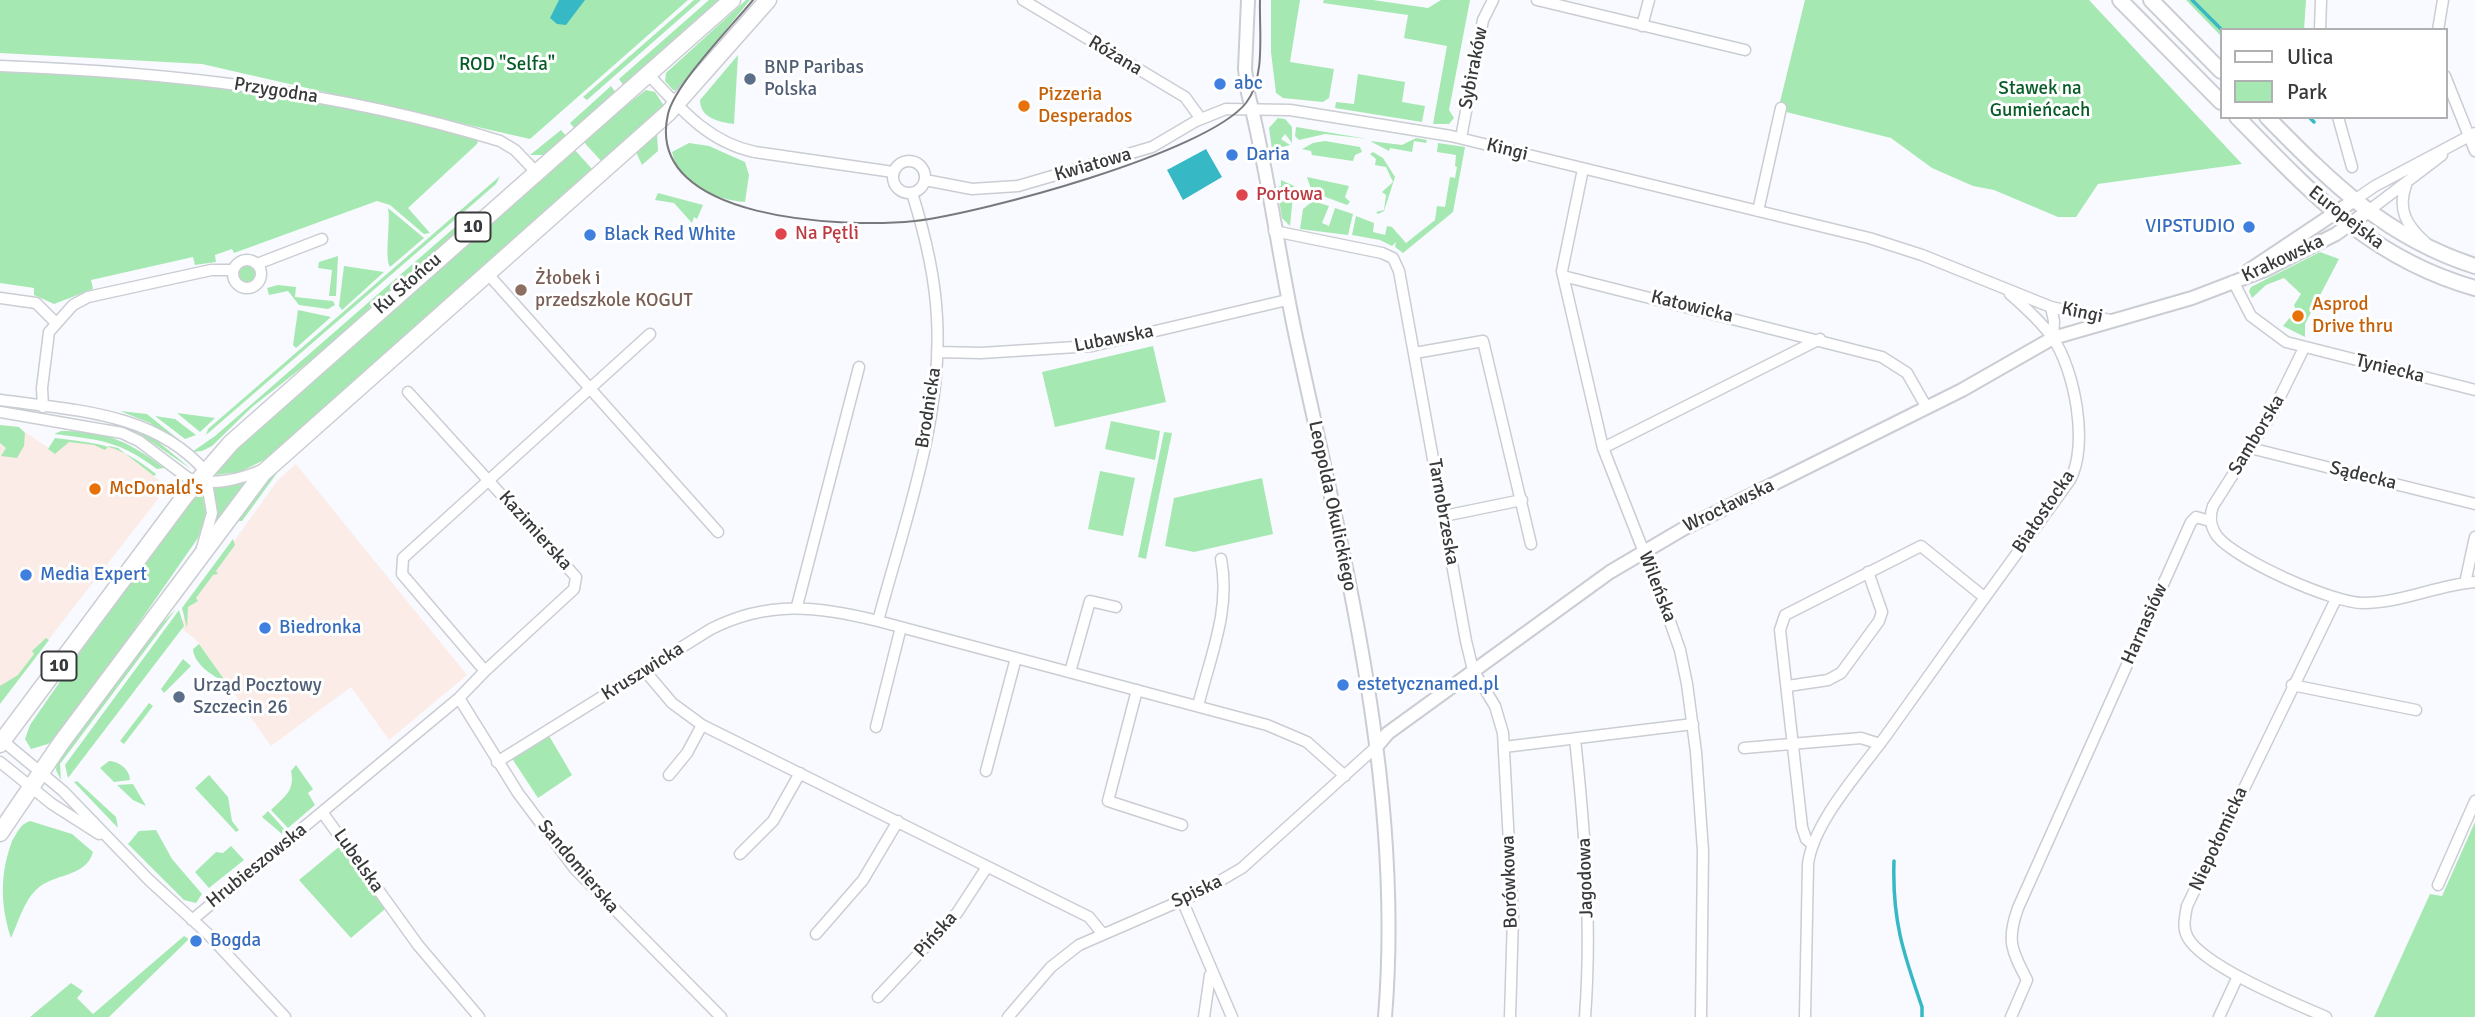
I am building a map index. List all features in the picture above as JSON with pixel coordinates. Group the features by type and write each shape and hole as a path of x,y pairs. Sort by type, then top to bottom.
{"main road":[{"name":"Ku Słońcu","path":"1,743 203,478 274,403 732,0"},
{"name":"10","path":"0,832 41,771 196,561 254,484 277,459 677,105 768,0"},
{"path":"2120,0 2220,101"},
{"path":"2151,0 2220,70"},
{"name":"Europejska","path":"2238,119 2334,214 2409,263 2475,288"},
{"name":"Europejska","path":"2269,119 2367,212 2387,226 2439,253 2475,266"}],"street":[{"name":"Różana","path":"1023,0 1185,97 1201,118"},
{"name":"Leopolda Okulickiego","path":"1248,0 1245,69 1287,300 1350,588 1376,747 1386,845 1389,918 1385,1017"},
{"name":"Sybiraków","path":"1461,138 1483,20 1493,0"},
{"path":"1538,0 1745,50"},
{"path":"1642,26 1649,0"},
{"path":"2320,28 2321,0"},
{"path":"2438,28 2443,0"},
{"name":"Przygodna","path":"0,66 163,75 356,105 500,141 515,150 536,172"},
{"path":"647,74 703,130 741,149 893,172"},
{"path":"2447,80 2471,134 2475,151"},
{"path":"1758,211 1781,108"},
{"name":"Kwiatowa","path":"925,180 972,189 1023,185 1150,148 1201,118 1226,109 1252,109"},
{"name":"Kingi","path":"1252,109 1312,112 1461,138 1885,243 2051,307 2084,316 2114,320"},
{"path":"2339,119 2352,167"},
{"name":"Krakowska","path":"2114,320 2192,298 2279,264 2350,225 2471,134"},
{"name":"Krakowska","path":"2233,281 2375,186 2471,134"},
{"path":"913,161 923,168 925,180 919,189 912,193 896,187 893,172 901,163 913,161"},
{"name":"Wileńska","path":"1583,169 1563,260 1563,276 1603,448 1680,650 1693,724 1703,851 1701,1017"},
{"name":"Europejska","path":"2409,181 2403,195 2403,213 2422,239 2439,253"},
{"name":"Brodnicka","path":"878,621 926,436 937,352 933,275 912,193"},
{"name":"Tarnobrzeska","path":"1274,231 1373,250 1393,258 1402,281 1474,670"},
{"path":"43,407 42,388 49,332 74,305 88,297 211,270 233,270 243,260 257,264 322,239"},
{"path":"233,270 236,283 249,288 260,278 257,264"},
{"path":"487,273 718,532"},
{"name":"Katowicka","path":"1563,276 1820,339 1882,357 1898,365 1911,379 1927,408"},
{"name":"Krakowska","path":"2233,281 2245,310 2258,323 2279,338 2304,348"},
{"name":"Kingi","path":"2002,287 2053,338"},
{"path":"0,298 36,303 56,323"},
{"name":"Lubawska","path":"937,352 981,353 1092,346 1287,300"},
{"name":"Kingi","path":"2051,307 2053,338"},
{"name":"Wrocławska","path":"1376,747 1388,733 1643,551 1927,408 2053,338 2114,320"},
{"name":"Kazimierska","path":"485,671 402,574 403,558 650,334"},
{"name":"Białostocka","path":"1805,1017 1808,864 1813,845 1880,744 2070,480 2076,466 2079,439 2076,405 2070,379 2053,338"},
{"path":"1603,448 1820,339"},
{"path":"1415,354 1483,341 1531,544"},
{"name":"Tyniecka","path":"2304,348 2475,390"},
{"name":"Samborska","path":"2210,521 2213,506 2283,392 2304,348"},
{"path":"797,606 859,367"},
{"name":"Kazimierska","path":"408,392 574,571 576,583 459,698"},
{"path":"0,400 137,423 156,433 203,478 212,513 196,561"},
{"path":"0,412 122,433 139,441 188,478 248,475 277,459"},
{"name":"Sądecka","path":"2250,448 2475,504"},
{"path":"1444,516 1522,500"},
{"name":"Harnasiów","path":"2011,1017 2027,980 2014,960 2011,944 2018,908 2191,522 2196,517 2210,521"},
{"path":"2210,521 2221,540 2237,552 2336,599 2360,603 2390,601 2470,582 2475,537"},
{"path":"1813,845 1806,839 1802,827 1780,630 1785,615 1921,546 1984,597"},
{"path":"1198,706 1224,605 1225,581 1221,559"},
{"path":"1788,686 1836,677 1879,621 1882,612 1868,572"},
{"name":"Niepołomicka","path":"2326,1017 2238,976 2205,955 2189,939 2184,924 2187,906 2336,599"},
{"path":"1070,672 1090,601 1116,607"},
{"name":"Kruszwicka","path":"497,762 725,622 764,609 797,606 829,609 878,621 1198,706 1291,734 1320,752 1345,776"},
{"path":"876,727 901,627"},
{"path":"986,771 1016,658"},
{"name":"Borówkowa","path":"1474,670 1499,715 1504,747 1513,917 1510,1017"},
{"path":"645,671 672,703 702,725 1089,917 1102,933"},
{"path":"2292,685 2416,710"},
{"path":"1137,690 1108,801 1182,825"},
{"name":"Sandomierska","path":"459,698 497,762 589,886 721,1017"},
{"name":"Lubelska","path":"459,698 322,812 418,945 479,1017"},
{"path":"1504,747 1693,724"},
{"path":"669,775 687,753 702,725"},
{"path":"1744,748 1861,738 1880,744"},
{"name":"Jagodowa","path":"1575,739 1586,862 1588,963 1585,1017"},
{"name":"Ku Słońcu","path":"1,743 41,771"},
{"name":"Spiska","path":"1008,1017 1051,967 1079,945 1182,900 1242,868 1376,747"},
{"path":"0,762 30,787"},
{"name":"Hrubieszowska","path":"41,771 192,920 285,1017"},
{"path":"740,854 772,821 800,773"},
{"name":"Hrubieszowska","path":"30,787 114,844"},
{"path":"2438,884 2475,801"},
{"name":"Hrubieszowska","path":"192,920 322,812"},
{"path":"816,934 863,880 898,821"},
{"name":"Pińska","path":"878,997 957,912 987,867"},
{"path":"1182,900 1210,971 1232,1017"},
{"path":"1204,1017 1210,971"},
{"path":"2219,1017 2238,976"}],"shaded area":[{"path":"0,425 19,428 52,450 60,440 118,448 159,480 158,499 0,702"},
{"path":"296,464 467,675 389,740 351,687 271,746 197,641 181,628 186,608 278,480"}],"green space":[{"name":"ROD \"Selfa\"","path":"0,0 688,0 530,139 202,64 0,53"},
{"path":"694,0 701,0 587,100 583,97"},
{"path":"709,0 721,0 624,86 619,79"},
{"path":"746,0 750,0 677,90 673,90 665,81 666,73"},
{"path":"1271,0 1300,0 1290,62 1334,69 1329,98 1323,102 1283,98 1276,93 1271,52"},
{"path":"1324,0 1373,0 1428,8 1441,0 1470,0 1449,110 1454,118 1449,124 1433,124 1447,46 1404,38 1408,15 1323,3"},
{"name":"Stawek na Gumieńcach","path":"1805,0 2089,0 2242,164 2098,184 2076,217 2058,217 1994,190 1973,186 1932,168 1891,138 1778,110"},
{"path":"2186,0 2306,0 2304,28 2220,28 2220,35"},
{"path":"738,55 734,124 707,115 700,100"},
{"path":"0,66 227,83 480,135 477,144 408,208 430,233 424,234 390,205 377,201 234,253 232,249 215,255 216,262 195,265 193,257 91,280 93,289 54,304 34,295 34,288 0,283"},
{"path":"1358,74 1405,82 1402,102 1425,106 1422,122 1335,108 1336,102 1354,104"},
{"path":"611,86 616,93 575,129 570,123"},
{"path":"646,90 655,92 664,106 602,162 582,140"},
{"path":"1278,118 1285,119 1292,127 1292,143 1285,134 1281,139 1290,145 1272,150 1269,128"},
{"path":"1296,127 1368,139 1325,134 1299,140 1295,136"},
{"path":"561,130 567,137 545,155 530,155"},
{"path":"657,134 658,151 642,165 636,152"},
{"path":"1416,138 1427,140 1426,143 1414,141 1412,152 1390,148 1389,151 1370,141 1402,145"},
{"path":"1325,141 1360,147 1362,152 1355,155 1353,161 1312,155 1311,151 1302,149"},
{"path":"689,143 709,146 745,162 749,175 745,202 711,194 682,173 672,152"},
{"path":"1438,143 1465,147 1453,212 1403,253 1395,247 1396,242 1392,246 1380,240 1352,235 1356,216 1374,223 1373,232 1385,235 1387,226 1392,227 1406,243 1435,220 1437,206 1445,207 1450,177 1455,178 1457,167 1456,155 1437,152"},
{"path":"573,148 593,170 268,458 240,472 215,475 222,461"},
{"path":"1373,152 1383,158 1395,177 1384,211 1378,214 1376,212 1384,210 1386,195 1382,192 1393,182 1386,167 1375,165 1376,159 1370,154"},
{"path":"500,176 496,184 206,435 208,429"},
{"path":"1307,177 1349,186 1345,197 1350,202 1347,205 1312,192"},
{"path":"1281,180 1294,186 1290,226 1282,218 1277,187 1281,186"},
{"path":"658,193 703,205 697,219 694,217 692,223 674,203 655,200"},
{"path":"1313,201 1329,206 1322,223 1329,226 1335,208 1353,214 1348,235 1300,229 1303,209"},
{"path":"388,208 424,238 390,267 388,262"},
{"path":"462,221 465,225 309,362 252,407 212,446 192,452 215,436"},
{"path":"2320,252 2339,259 2305,324 2305,337 2283,326 2296,310 2294,305 2301,294 2284,278 2266,285 2252,298 2249,291 2251,287"},
{"path":"338,256 336,296 329,296 332,270 318,268 319,262"},
{"path":"247,266 253,268 253,280 247,282 241,280 239,274 241,268"},
{"path":"344,266 384,272 342,310 339,306"},
{"path":"278,285 296,287 295,297 333,301 335,305 328,309 299,305 288,291 269,295 267,288"},
{"path":"298,310 331,317 296,348 293,345"},
{"path":"1153,346 1166,402 1055,427 1042,372"},
{"path":"120,411 147,414 183,443 181,446 150,423"},
{"path":"177,413 215,418 200,432"},
{"path":"155,416 175,419 196,435 185,439"},
{"path":"1111,421 1160,431 1155,460 1105,449"},
{"path":"118,424 149,434 191,469 141,435"},
{"path":"0,425 19,427 25,433 24,446 17,458 1,456 6,448 0,443"},
{"path":"61,431 91,433 116,439 140,451 164,468 157,469 131,452 108,443 54,434"},
{"path":"1164,432 1172,433 1146,559 1138,557"},
{"path":"55,438 108,447 105,450 94,445 69,442 55,454 48,449"},
{"path":"126,454 143,464 156,474 154,476"},
{"path":"1100,471 1135,478 1123,536 1088,529"},
{"path":"277,473 242,521 236,521 271,475"},
{"path":"1262,478 1273,534 1194,552 1165,546 1174,498"},
{"path":"249,480 214,526 212,485"},
{"path":"201,489 206,514 198,538 63,732 48,744 31,749 25,739 30,725 132,577 197,490"},
{"path":"233,539 235,545 216,571 218,574 213,575 196,598 198,601 188,607 187,628 182,608"},
{"path":"176,609 60,764 61,780 56,770 57,761 145,641"},
{"path":"179,610 184,626 68,778 65,765"},
{"path":"46,638 49,640 0,704 0,686 18,675 34,654 32,651"},
{"path":"199,644 226,682 210,673 197,660 193,649"},
{"path":"183,659 191,666 164,693 161,689"},
{"path":"149,703 153,706 124,744 120,741"},
{"path":"548,734 572,775 538,798 511,757"},
{"path":"109,761 123,767 130,780 114,782 100,768"},
{"path":"296,765 313,789 308,793 315,805 288,828 271,810 288,793 292,784 291,771"},
{"path":"209,775 228,797 232,821 239,830 236,832 195,788"},
{"path":"77,781 116,817 118,828 74,782"},
{"path":"133,784 146,806 133,800 117,785"},
{"path":"268,811 285,830 282,834 262,817"},
{"path":"30,821 72,834 93,852 83,867 36,890 25,906 11,938 3,901 5,865 12,841 21,827"},
{"path":"2475,822 2475,1017 2374,1017 2430,894 2442,896"},
{"path":"156,830 172,859 202,894 196,903 184,900 128,844 139,831"},
{"path":"231,846 244,860 209,888 195,872 216,852 223,853"},
{"path":"340,846 385,909 351,938 299,880"},
{"path":"184,936 189,939 109,1017 30,1017 71,983 83,991 77,998 93,1014"}],"water":[{"path":"559,0 585,0 566,25 557,24 550,18"},
{"path":"1206,149 1222,177 1183,200 1167,170"}],"waterway":[{"path":"2192,0 2220,28"},
{"path":"2311,119 2314,122"},
{"path":"1894,861 1897,919 1904,952 1922,1007 1922,1017"}],"tram line":[{"path":"753,0 681,87 668,114 669,150 686,177 717,197 757,211 800,219 884,223 947,216 1091,178 1187,141 1223,122 1246,103 1256,81 1260,54 1260,0"}],"place":[{"name":"BNP Paribas Polska","path":"750,79"},
{"name":"abc","path":"1220,84"},
{"name":"Pizzeria Desperados","path":"1024,106"},
{"name":"Daria","path":"1232,155"},
{"name":"Portowa","path":"1242,195"},
{"name":"VIPSTUDIO","path":"2249,227"},
{"name":"Na Pętli","path":"781,234"},
{"name":"Black Red White","path":"590,235"},
{"name":"Żłobek i przedszkole KOGUT","path":"521,290"},
{"name":"Asprod Drive thru","path":"2298,316"},
{"name":"McDonald's","path":"95,489"},
{"name":"Media Expert","path":"26,575"},
{"name":"Biedronka","path":"265,628"},
{"name":"estetycznamed.pl","path":"1343,685"},
{"name":"Urząd Pocztowy Szczecin 26","path":"179,697"},
{"name":"Bogda","path":"196,941"}]}
